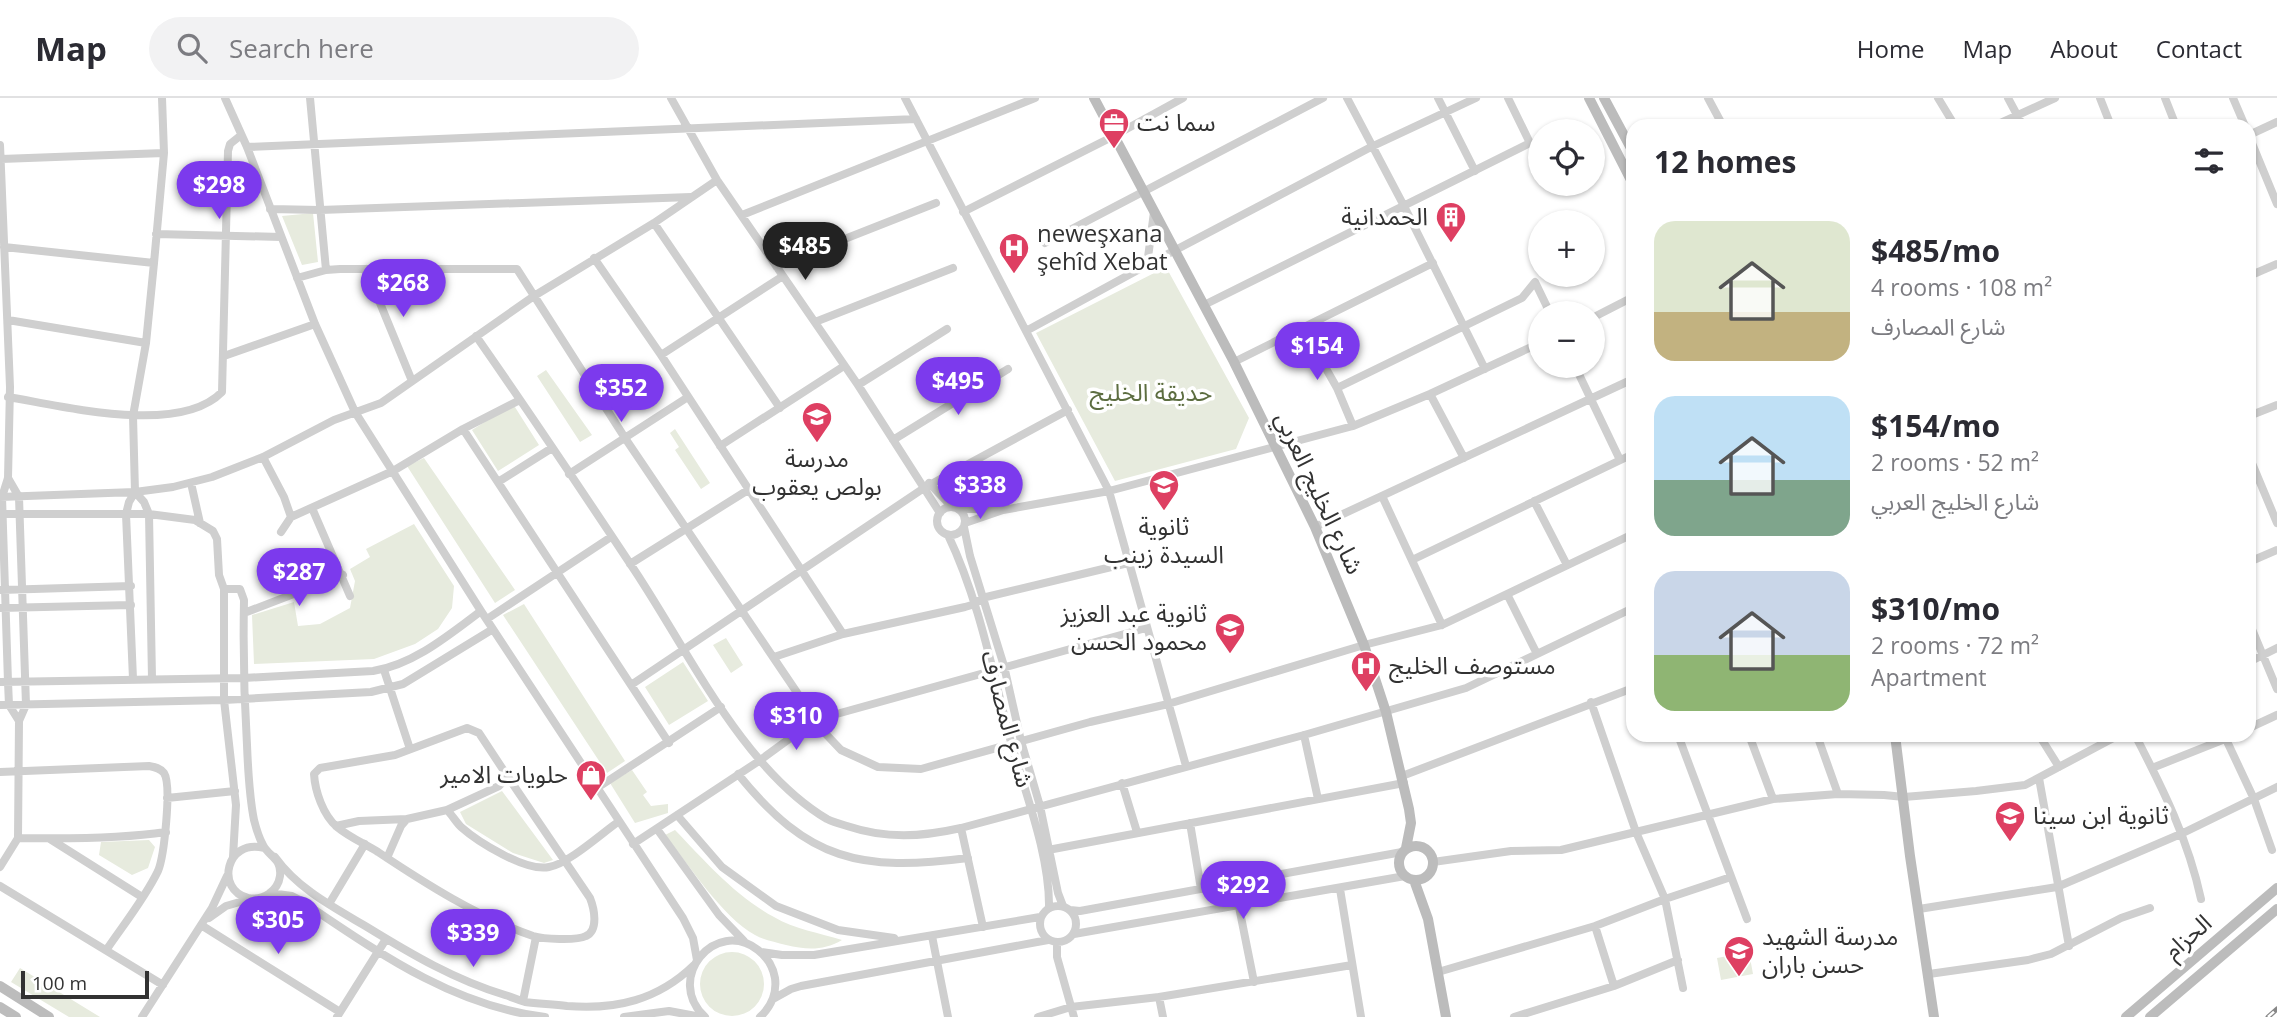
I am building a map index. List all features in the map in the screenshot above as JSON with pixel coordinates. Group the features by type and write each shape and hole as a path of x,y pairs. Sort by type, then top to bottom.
{"street":[{"path":"133,679 126,514 135,492 133,416 146,343 154,263 164,153 162,98"},
{"path":"225,98 247,147 315,324 355,412 481,611 683,918 693,938 696,962 690,978 690,991 703,1017"},
{"path":"310,98 326,270"},
{"path":"671,98 717,180 858,385 917,479 963,514 979,601 1004,666 1016,742 1058,893 1066,908 1076,918 1074,934"},
{"path":"905,98 1109,491 1186,766"},
{"path":"742,215 1035,98"},
{"name":"شارع الخليج العربي","path":"1094,98 1234,362 1315,527 1364,645 1386,712 1409,809 1411,822 1399,865 1410,878 1428,919"},
{"path":"963,212 1183,98"},
{"path":"1045,243 1323,98"},
{"path":"1347,98 1485,369"},
{"path":"1438,98 1475,171"},
{"path":"1026,331 1371,148 1476,98"},
{"path":"1204,306 1531,143 1508,98"},
{"path":"1589,98 1626,170"},
{"path":"1604,98 1626,139"},
{"path":"1708,98 1719,119"},
{"path":"1938,98 1951,119"},
{"path":"2008,98 2019,119"},
{"path":"2009,119 2055,98"},
{"path":"2100,98 2108,119"},
{"path":"2165,98 2173,119"},
{"path":"2233,98 2242,119"},
{"path":"247,147 916,119"},
{"path":"2256,132 2277,122"},
{"path":"8,397 133,416 184,412 209,403 222,392 229,151 230,144 240,136"},
{"path":"0,145 3,294 8,320 4,360 8,397 8,478 1,497 4,705 19,721"},
{"path":"1,159 164,153"},
{"path":"2256,153 2277,204"},
{"path":"1,497 135,492 191,483 263,457 334,420 381,403 534,296 654,223 717,180"},
{"path":"270,209 320,210 691,197"},
{"path":"776,266 936,203"},
{"path":"1147,265 1154,212"},
{"path":"654,223 780,408"},
{"path":"156,234 281,237"},
{"path":"4,247 154,263"},
{"path":"594,258 661,355 843,634"},
{"path":"1234,362 1433,263"},
{"path":"2256,273 2277,264"},
{"path":"815,322 953,268"},
{"path":"366,269 412,381"},
{"path":"297,278 326,270 517,269 625,438 815,720 841,750 878,767 920,769 1168,704 1364,645 1442,625 1626,537"},
{"path":"661,355 783,276"},
{"path":"1337,388 1522,298 1535,282 1544,301"},
{"path":"1605,311 1626,301"},
{"path":"8,320 146,343"},
{"path":"224,356 315,324"},
{"path":"1303,328 1337,388 1353,426"},
{"path":"858,385 947,329"},
{"path":"476,336 630,564 721,708 759,761 804,803 829,820 869,834 905,837 961,828 1386,712 1466,688 1536,652 1626,613"},
{"path":"928,486 940,513 938,526 948,535 957,534 965,525 1003,510 1109,491 1353,426 1528,349"},
{"path":"720,446 844,366"},
{"path":"893,440 1008,369"},
{"path":"1581,378 1620,460"},
{"path":"1315,527 1626,382"},
{"path":"1430,394 1464,458"},
{"path":"569,474 688,397"},
{"path":"281,532 291,517 393,471 463,429 520,400"},
{"path":"2256,413 2277,404"},
{"path":"631,685 928,486 1068,410"},
{"path":"463,429 669,743"},
{"path":"498,482 552,449"},
{"path":"263,457 284,497 291,517"},
{"path":"1412,560 1626,457"},
{"path":"2256,473 2277,523"},
{"path":"0,867 18,838 19,721 26,705 19,497 8,478"},
{"path":"191,483 200,523"},
{"path":"630,564 748,490"},
{"path":"135,492 144,502 149,514 152,679"},
{"path":"1382,496 1442,625"},
{"path":"1534,501 1567,565"},
{"path":"312,508 350,596"},
{"path":"940,513 954,508 1003,510"},
{"path":"1,514 149,514 195,520 213,531 217,539 219,575 224,589 224,700 235,791 233,857 217,900 142,1017"},
{"name":"شارع المصارف","path":"948,535 979,601 993,669 1016,742"},
{"path":"487,620 611,537"},
{"path":"2256,559 2277,550"},
{"path":"774,657 843,634 1128,563"},
{"path":"244,614 343,575"},
{"path":"2,590 131,586"},
{"path":"224,589 240,589 244,600 244,699 255,822 264,848 275,857 293,880 386,939 454,976 523,1001 585,1007 639,1001 677,980 706,950 731,941 750,945"},
{"path":"1507,594 1536,652"},
{"path":"3,608 131,605"},
{"path":"4,682 244,678 384,670 424,651 481,611"},
{"path":"634,844 759,761 815,720 1146,628"},
{"path":"4,705 224,700 371,692 403,684 493,629"},
{"path":"2256,640 2277,689"},
{"path":"2256,658 2277,648"},
{"path":"384,670 410,750"},
{"path":"1048,850 1318,799 1403,780 1591,702 1626,690"},
{"path":"1591,702 1636,832 1665,899 1683,988"},
{"path":"597,788 721,708"},
{"path":"2256,725 2277,715"},
{"path":"467,728 479,733 508,777 566,860 593,906 593,928 590,934 583,938 536,937 486,917 336,826 323,807 314,782 314,774 320,768 395,755 467,728"},
{"path":"1304,735 1318,799"},
{"path":"1681,742 1746,919"},
{"path":"1752,742 1773,799"},
{"path":"1819,742 1838,794"},
{"path":"1896,742 1934,1017"},
{"path":"2043,742 2059,767"},
{"path":"1433,862 1511,850 1561,850 1773,799 1838,794 1904,797 2025,785 2106,742"},
{"path":"2139,742 2183,833 2194,864 2201,899"},
{"path":"2152,768 2212,742"},
{"path":"2226,742 2254,799 2272,850"},
{"path":"0,772 155,767 164,773 167,798 166,832 159,869 107,949"},
{"path":"738,774 760,801 789,827 839,854 872,863 891,864 968,858"},
{"path":"336,826 359,821 407,819 447,810 499,786 508,777"},
{"path":"2039,778 2069,946"},
{"path":"1122,783 1137,832"},
{"path":"1919,909 2057,887 2183,833 2277,788"},
{"path":"167,798 235,791"},
{"name":"شارع المصارف","path":"1035,807 1049,908"},
{"name":"شارع الخليج العربي","path":"1409,809 1424,848 1429,851 1433,862 1427,889 1428,919 1445,1017"},
{"path":"447,810 461,827 509,858 531,867 550,867 566,860 618,821"},
{"path":"677,815 722,867 776,906 838,930 904,940"},
{"path":"387,858 401,826 407,819"},
{"path":"1190,823 1201,889"},
{"path":"961,828 983,927"},
{"path":"657,829 726,924 761,952 769,962 775,986 772,999 760,1017"},
{"path":"18,838 50,839 166,832"},
{"path":"50,839 142,897"},
{"path":"329,904 365,844"},
{"path":"761,952 814,955 1040,917 1049,908 1080,911 1418,846 1424,848"},
{"path":"233,857 244,849 264,848"},
{"path":"270,893 279,880 279,864 275,857"},
{"path":"228,874 234,889 241,895 256,898"},
{"path":"772,999 801,986 1048,940 1057,943 1067,941 1074,934 1425,877 1429,874"},
{"path":"1438,972 1595,926 1731,877"},
{"path":"0,886 163,985"},
{"name":"الحزام","path":"2126,1017 2277,888"},
{"path":"1339,889 1361,1017"},
{"path":"201,925 226,906 270,893 280,894 300,900 378,952 433,983 464,997 519,1015 545,1017"},
{"path":"1239,907 1254,982"},
{"path":"1929,974 2035,958 2069,946 2120,918 2150,908"},
{"path":"2150,1017 2277,909"},
{"path":"1040,917 1040,928 1048,940"},
{"path":"201,925 338,1014 386,939"},
{"path":"1595,926 1614,986"},
{"path":"932,936 948,1017"},
{"path":"523,1001 536,937"},
{"path":"1057,943 1057,957 1074,1017"},
{"path":"1514,1017 1614,986 1678,960"},
{"path":"1038,1017 1072,1007 1159,997 1352,965"},
{"path":"0,986 49,1017"},
{"path":"1159,997 1163,1017"},
{"path":"1,1011 16,1017"},
{"path":"624,1017 669,1011 703,1017"}],"green space":[{"path":"313,213 318,262 302,265 282,216"},
{"name":"حديقة الخليج","path":"1166,267 1249,418 1236,449 1115,481 1036,333"},
{"path":"546,370 592,435 580,442 537,376"},
{"path":"513,404 539,445 498,471 472,430"},
{"path":"675,429 710,483 701,489 675,450 679,447 670,433"},
{"path":"424,458 515,590 495,603 407,466"},
{"path":"414,524 454,586 452,608 438,629 415,644 374,659 254,664 252,615 294,602 298,626 320,624 350,608 355,581 350,569 370,557 366,549"},
{"path":"524,604 625,761 607,773 503,615"},
{"path":"726,638 743,665 731,673 713,645"},
{"path":"683,662 708,701 669,725 645,687"},
{"path":"632,770 647,792 643,795 651,806 668,804 668,813 635,823 610,783"},
{"path":"502,791 553,860 544,863 513,853 466,824 460,812"},
{"path":"675,830 721,877 760,909 790,925 842,940 821,948 808,949 755,935 730,916 695,875 665,835"},
{"path":"149,840 155,847 148,868 132,875 99,855 101,842"},
{"path":"726,952 738,952 755,961 762,972 762,996 755,1007 738,1016 726,1016 714,1011 705,1002 700,990 700,978 705,966 714,957"},
{"path":"1749,952 1753,974 1721,980 1717,958"},
{"path":"20,968 100,1017 69,1017 11,982"}],"railway":[{"path":"2268,1017 2277,1009"}],"place":[{"name":"سما نت","path":"1114,150"},
{"name":"الحمدانية","path":"1451,244"},
{"name":"neweşxana şehîd Xebat","path":"1014,275"},
{"name":"مدرسة بولص يعقوب","path":"817,444"},
{"name":"ثانوية السيدة زينب","path":"1164,512"},
{"name":"ثانوية عبد العزيز محمود الحسن","path":"1230,655"},
{"name":"مستوصف الخليج","path":"1366,693"},
{"name":"حلويات الامير","path":"591,802"},
{"name":"ثانوية ابن سينا","path":"2010,843"},
{"name":"مدرسة الشهيد حسن باران","path":"1739,978"}]}
